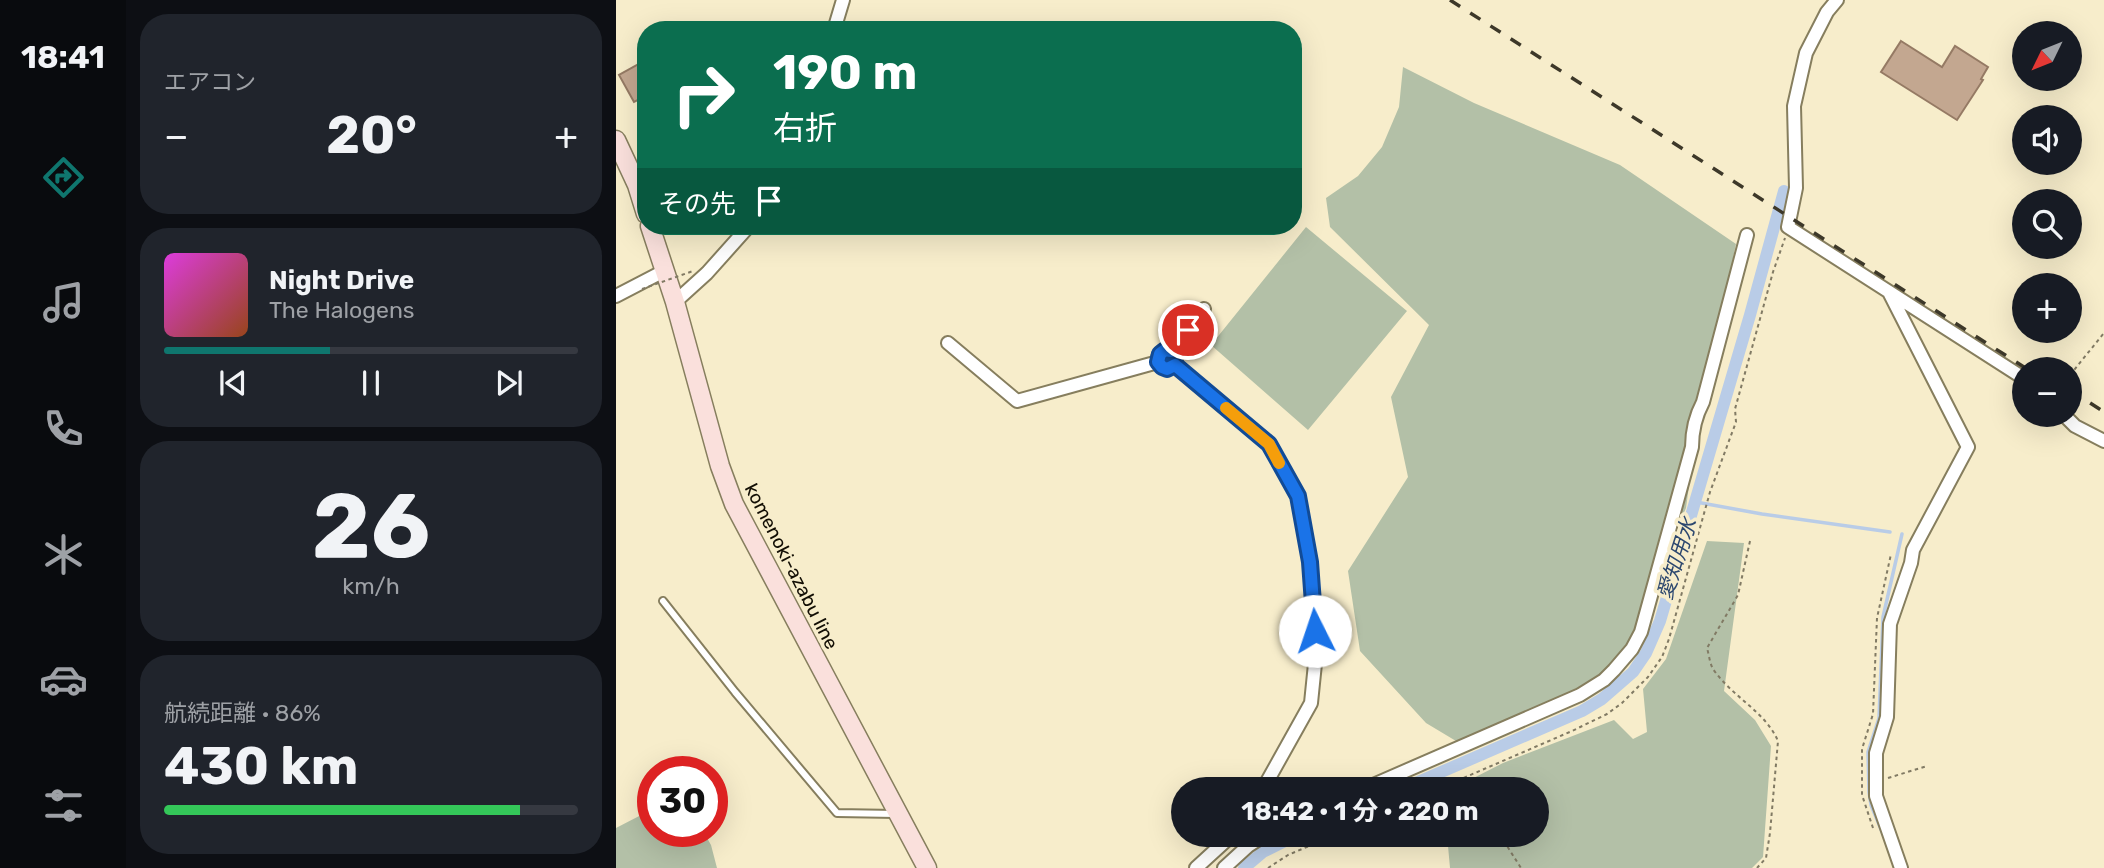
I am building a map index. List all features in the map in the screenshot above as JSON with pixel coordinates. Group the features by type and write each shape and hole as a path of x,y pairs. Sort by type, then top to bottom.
{"main road":[{"path":"616,140 637,188"},
{"name":"komenoki-azabu line","path":"653,235 675,302 720,466 734,504 927,868"}],"street":[{"path":"837,21 843,0"},
{"path":"1837,0 1826,12 1806,53 1794,106 1796,188 1788,227 2012,371"},
{"path":"675,302 707,273 741,235"},
{"path":"1392,777 1580,695 1604,680 1632,649 1645,621 1692,447 1696,414 1703,402 1747,235"},
{"path":"616,296 664,271"},
{"path":"1889,292 1968,447 1913,550 1890,625 1887,717 1876,753 1876,796 1900,868"},
{"path":"1171,351 1177,359 1175,365 1167,369 1158,362 1158,356 1162,352 1171,351 1204,309"},
{"path":"948,343 1017,401 1158,362"},
{"path":"1175,365 1269,444 1298,496 1310,562 1316,654 1311,704 1270,777"},
{"path":"2077,427 2104,441"},
{"path":"1196,868 1219,847"},
{"path":"1224,868 1247,847"}],"lane":[{"path":"663,600 735,692 837,813 898,814"}],"path":[{"path":"642,289 693,271"},
{"path":"2082,360 2104,333"},
{"path":"1750,541 1738,595 1707,648 1712,667 1732,691 1772,728 1778,741 1766,858 1757,868"},
{"path":"1874,829 1862,795 1862,749 1873,714 1877,618 1891,554"},
{"path":"1876,780 1927,766"},
{"path":"1268,868 1307,847"},
{"path":"1508,847 1521,868"}],"green space":[{"path":"1403,67 1474,103 1620,165 1736,244 1695,442 1686,508 1621,661 1576,695 1456,741 1426,723 1360,651 1348,571 1408,477 1391,397 1429,325 1330,227 1326,198 1358,176 1382,147 1399,107"},
{"path":"1306,227 1407,311 1308,430 1211,345"},
{"path":"1707,541 1744,543 1724,691 1755,720 1771,746 1763,857 1752,868 1450,868 1448,847 1549,847 1549,777 1476,777 1503,763 1614,720 1633,739 1647,732 1643,689 1666,659"},
{"path":"637,817 637,847 712,847 717,868 616,868 616,828"}],"building":[{"path":"1901,41 1942,67 1955,46 1988,67 1981,79 1983,80 1957,120 1881,72"},
{"path":"637,65 637,100 634,102 619,75"}],"waterway":[{"name":"愛知用水","path":"1430,777 1582,711 1602,699 1633,672 1646,653 1660,621 1784,191"},
{"path":"1696,502 1890,532"},
{"path":"1885,839 1871,805 1868,752 1879,718 1883,617 1902,534"},
{"name":"愛知用水","path":"1244,868 1273,847"}],"railway":[{"path":"1450,0 2012,359"},
{"path":"2082,398 2104,412"}],"slow traffic":[{"path":"1226,408 1269,444 1279,463"}],"route":[{"path":"1188,330 1171,351 1165,350 1160,354 1158,362 1167,369 1175,365 1269,444 1298,496 1310,562 1315,631"}]}
